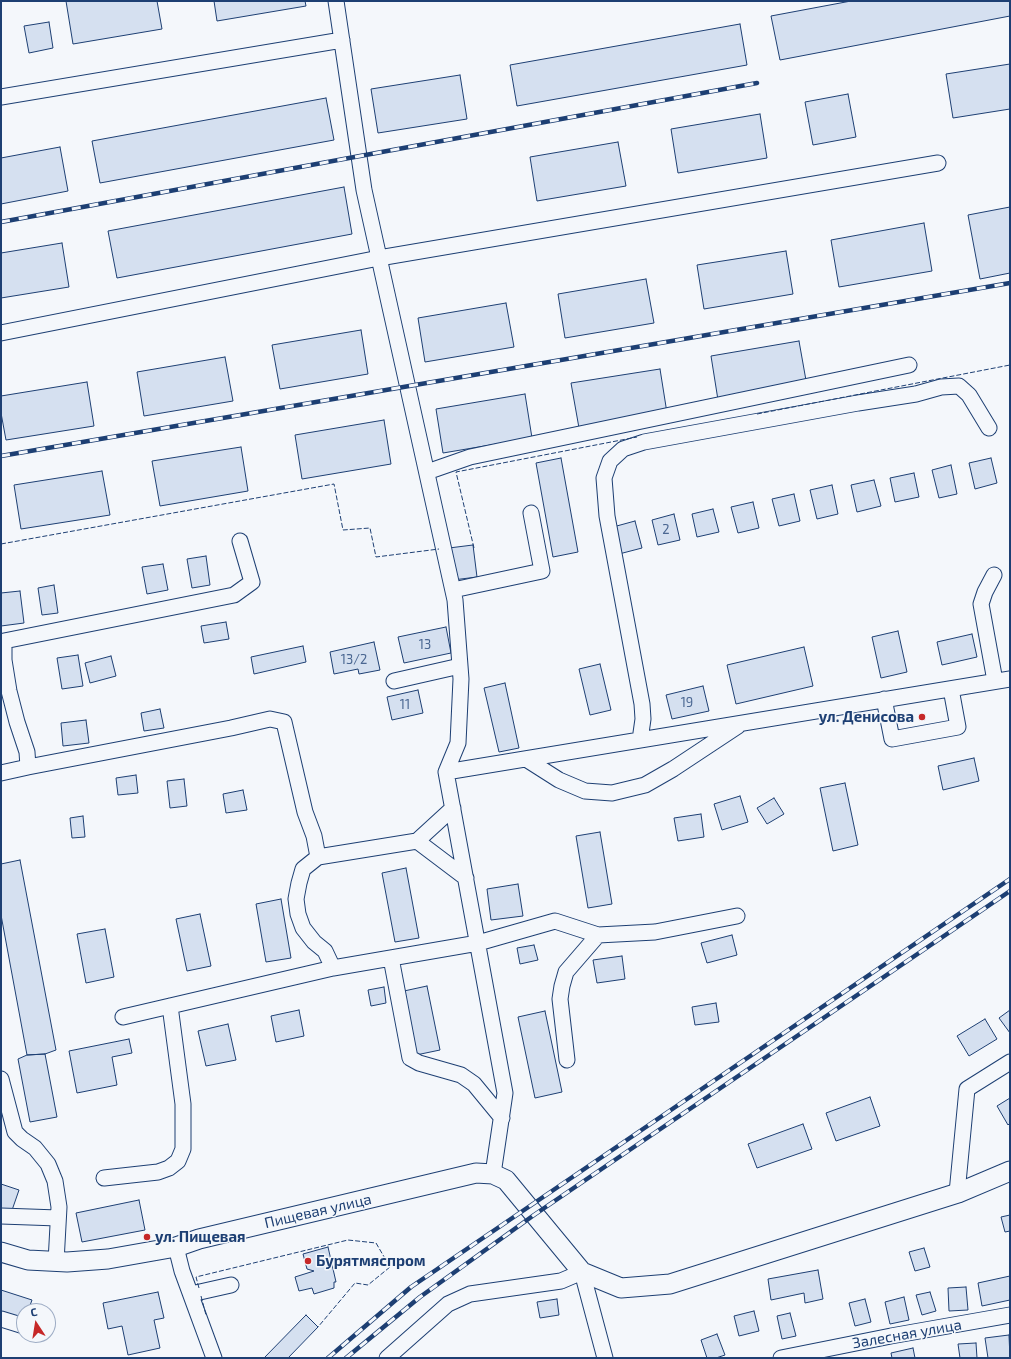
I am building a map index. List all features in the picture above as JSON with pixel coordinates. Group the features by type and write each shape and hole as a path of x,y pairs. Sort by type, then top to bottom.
{"main road":[{"path":"494,1174 506,1180 582,1272 621,1288 670,1284 957,1193 1010,1171"},
{"name":"Пищевая улица","path":"1,1252 28,1260 56,1262 108,1259 176,1247 199,1239 476,1173 494,1174"}],"street":[{"path":"340,2 342,40 364,190 455,600 461,679 458,743 446,772 505,1093 494,1174"},
{"path":"1,97 342,40"},
{"path":"1,333 379,258 938,163"},
{"path":"427,472 470,457 910,366"},
{"path":"640,740 643,719 642,704 608,516 604,478 610,461 623,449 644,442 858,403 916,394 941,387 959,386 970,395 989,428"},
{"path":"453,590 542,571 531,513"},
{"path":"28,767 28,752 9,691 2,642 234,595 252,582 240,541"},
{"path":"994,575 985,592 981,604 995,681"},
{"path":"394,681 460,666"},
{"path":"446,772 1010,679"},
{"path":"884,700 892,739 958,727 951,689"},
{"path":"1,773 270,719 284,722 305,812 314,836 318,857"},
{"path":"526,759 559,780 585,791 612,793 646,785 744,722"},
{"path":"333,968 325,951 314,942 303,928 298,914 296,899 303,870 318,857 417,841 453,808"},
{"path":"417,841 466,878"},
{"path":"123,1017 333,968 478,944 555,921 598,935 654,932 737,916"},
{"path":"566,1060 560,999 562,986 566,972 598,935"},
{"path":"391,958 410,1058 419,1064 461,1075 474,1084 502,1118"},
{"path":"104,1178 158,1172 169,1168 178,1161 183,1149 183,1104 170,1006"},
{"path":"957,1193 967,1089 1010,1062"},
{"path":"1,1080 15,1132 35,1148 48,1164 55,1181 59,1207 56,1262"},
{"path":"1,1216 58,1218"},
{"path":"176,1247 214,1358"},
{"path":"386,1358 448,1304 470,1294 561,1281 582,1272 605,1358"},
{"path":"191,1294 231,1286"},
{"name":"Залесная улица","path":"781,1358 1010,1315"},
{"path":"1,1319 16,1324"}],"building":[{"path":"66,1 157,1 162,29 73,44"},
{"path":"214,1 305,1 306,6 217,21"},
{"path":"851,1 1010,1 1010,16 780,60 771,16"},
{"path":"49,22 53,48 29,53 24,26"},
{"path":"740,24 747,65 517,106 510,65"},
{"path":"1010,64 1010,109 953,118 946,74"},
{"path":"460,75 467,119 378,133 371,89"},
{"path":"848,94 856,137 813,145 805,102"},
{"path":"326,98 334,140 100,183 92,141"},
{"path":"760,114 767,158 678,173 671,129"},
{"path":"618,142 626,186 537,201 530,157"},
{"path":"60,147 68,191 1,204 1,158"},
{"path":"344,187 352,234 117,278 108,231"},
{"path":"1010,207 1010,273 980,279 968,215"},
{"path":"924,223 932,271 839,287 831,240"},
{"path":"62,243 69,287 1,298 1,253"},
{"path":"786,251 793,294 704,309 697,265"},
{"path":"646,279 654,323 565,338 558,294"},
{"path":"506,303 514,347 425,362 418,318"},
{"path":"361,330 368,374 280,389 272,345"},
{"path":"799,341 807,386 718,400 711,356"},
{"path":"225,357 233,401 144,416 137,372"},
{"path":"660,369 667,413 579,428 571,383"},
{"path":"87,382 94,426 6,440 1,413 1,396"},
{"path":"525,394 532,438 443,453 436,409"},
{"path":"384,420 391,464 302,479 295,435"},
{"path":"241,447 248,491 160,506 152,461"},
{"path":"561,458 578,552 553,557 536,463"},
{"path":"991,458 997,483 975,489 969,463"},
{"path":"951,465 957,494 939,498 932,470"},
{"path":"102,471 110,515 21,529 14,485"},
{"path":"914,473 919,497 895,502 890,478"},
{"path":"874,480 881,506 857,512 851,485"},
{"path":"832,485 838,514 817,519 810,490"},
{"path":"794,494 800,521 779,526 772,499"},
{"path":"753,502 759,528 738,533 731,507"},
{"path":"713,509 719,532 697,537 692,514"},
{"path":"674,514 680,540 658,545 652,520"},
{"path":"635,521 642,548 619,554 613,527"},
{"path":"473,545 477,577 453,580 449,548"},
{"path":"206,556 210,585 192,588 187,559"},
{"path":"163,564 168,590 147,594 142,567"},
{"path":"54,585 58,613 42,615 38,588"},
{"path":"20,591 24,623 1,626 1,593"},
{"path":"226,622 229,639 204,643 201,626"},
{"path":"446,627 451,653 404,663 398,637"},
{"path":"898,631 907,672 881,678 872,637"},
{"path":"972,634 977,657 942,665 937,642"},
{"path":"374,642 380,670 359,674 358,669 334,674 330,652"},
{"path":"303,646 306,662 254,674 251,657"},
{"path":"804,647 813,686 736,704 727,665"},
{"path":"78,655 83,686 62,689 57,658"},
{"path":"111,656 116,676 90,683 85,663"},
{"path":"600,664 611,710 590,715 579,669"},
{"path":"505,683 519,748 499,752 484,688"},
{"path":"703,686 709,711 672,719 666,695"},
{"path":"418,690 423,713 392,720 387,697"},
{"path":"160,709 164,728 144,731 141,713"},
{"path":"86,720 89,743 63,746 61,723"},
{"path":"974,758 979,781 943,790 938,766"},
{"path":"136,775 138,793 118,795 116,778"},
{"path":"184,779 187,806 170,808 167,781"},
{"path":"845,783 858,845 833,851 820,788"},
{"path":"243,790 247,810 226,813 223,794"},
{"path":"740,796 748,822 722,830 714,804"},
{"path":"774,798 784,814 767,824 757,808"},
{"path":"701,814 704,837 678,841 674,818"},
{"path":"83,816 85,837 72,838 70,818"},
{"path":"600,832 612,904 588,908 576,836"},
{"path":"20,860 56,1050 45,1054 27,1055 1,915 1,864"},
{"path":"406,868 419,938 395,942 382,873"},
{"path":"518,884 523,916 491,920 487,889"},
{"path":"281,899 291,958 266,962 256,904"},
{"path":"200,914 211,966 187,971 176,919"},
{"path":"105,929 114,977 86,983 77,934"},
{"path":"732,935 737,955 707,963 701,943"},
{"path":"534,945 538,960 520,964 517,948"},
{"path":"622,956 625,979 597,983 593,960"},
{"path":"427,986 440,1050 416,1055 404,991"},
{"path":"384,987 386,1003 371,1006 368,990"},
{"path":"716,1003 719,1022 695,1025 692,1007"},
{"path":"299,1010 304,1036 276,1042 271,1016"},
{"path":"1010,1010 1010,1033 999,1018"},
{"path":"545,1011 562,1092 535,1098 518,1017"},
{"path":"985,1019 997,1039 969,1056 957,1036"},
{"path":"228,1024 236,1060 206,1066 198,1031"},
{"path":"129,1039 132,1053 112,1057 117,1085 77,1093 69,1051"},
{"path":"45,1054 57,1117 30,1122 18,1059 27,1055"},
{"path":"870,1097 880,1126 836,1141 826,1113"},
{"path":"1010,1098 1010,1123 1008,1125 997,1106"},
{"path":"803,1124 812,1149 757,1168 748,1144"},
{"path":"1,1184 19,1190 10,1216 1,1213"},
{"path":"139,1200 145,1230 82,1242 76,1213"},
{"path":"1010,1215 1010,1231 1005,1232 1001,1217"},
{"path":"328,1247 336,1282 334,1282 334,1288 314,1294 312,1288 299,1291 295,1277 314,1271 307,1269 303,1254"},
{"path":"924,1248 930,1267 915,1271 909,1252"},
{"path":"818,1270 823,1299 805,1303 804,1293 771,1300 768,1279"},
{"path":"1010,1276 1010,1300 982,1306 978,1283"},
{"path":"966,1287 968,1310 949,1311 948,1288"},
{"path":"1,1290 32,1300 31,1303 16,1303 16,1320 1,1315"},
{"path":"158,1292 164,1318 154,1320 160,1348 128,1355 122,1326 108,1329 103,1303"},
{"path":"930,1292 936,1311 922,1315 916,1295"},
{"path":"904,1297 909,1320 890,1324 885,1302"},
{"path":"557,1299 559,1315 540,1318 537,1302"},
{"path":"865,1299 871,1322 855,1326 849,1303"},
{"path":"754,1311 759,1331 739,1336 734,1316"},
{"path":"790,1313 796,1336 782,1339 777,1316"},
{"path":"306,1315 318,1327 288,1358 264,1358"},
{"path":"717,1334 725,1355 716,1358 707,1358 701,1340"},
{"path":"1009,1335 1010,1358 988,1358 985,1338"},
{"path":"976,1343 977,1358 960,1358 958,1344"},
{"path":"913,1348 915,1358 892,1358 891,1353"}],"railway":[{"path":"1,222 757,83"},
{"path":"1,456 1010,283"},
{"path":"328,1358 411,1287 1010,879"},
{"path":"346,1358 420,1297 534,1215 1010,891"}],"fence":[{"path":"757,414 1010,365"},
{"path":"474,548 456,472 637,437"},
{"path":"1,544 334,484 343,530 370,528 376,557 439,549"},
{"path":"199,1288 196,1277 348,1240 376,1243 390,1267 368,1285 355,1283 318,1327"},
{"path":"201,1296 206,1315"}],"place":[{"name":"ул. Денисова","path":"922,717"},
{"name":"ул. Пищевая","path":"147,1237"},
{"name":"Бурятмяспром","path":"308,1261"}]}
